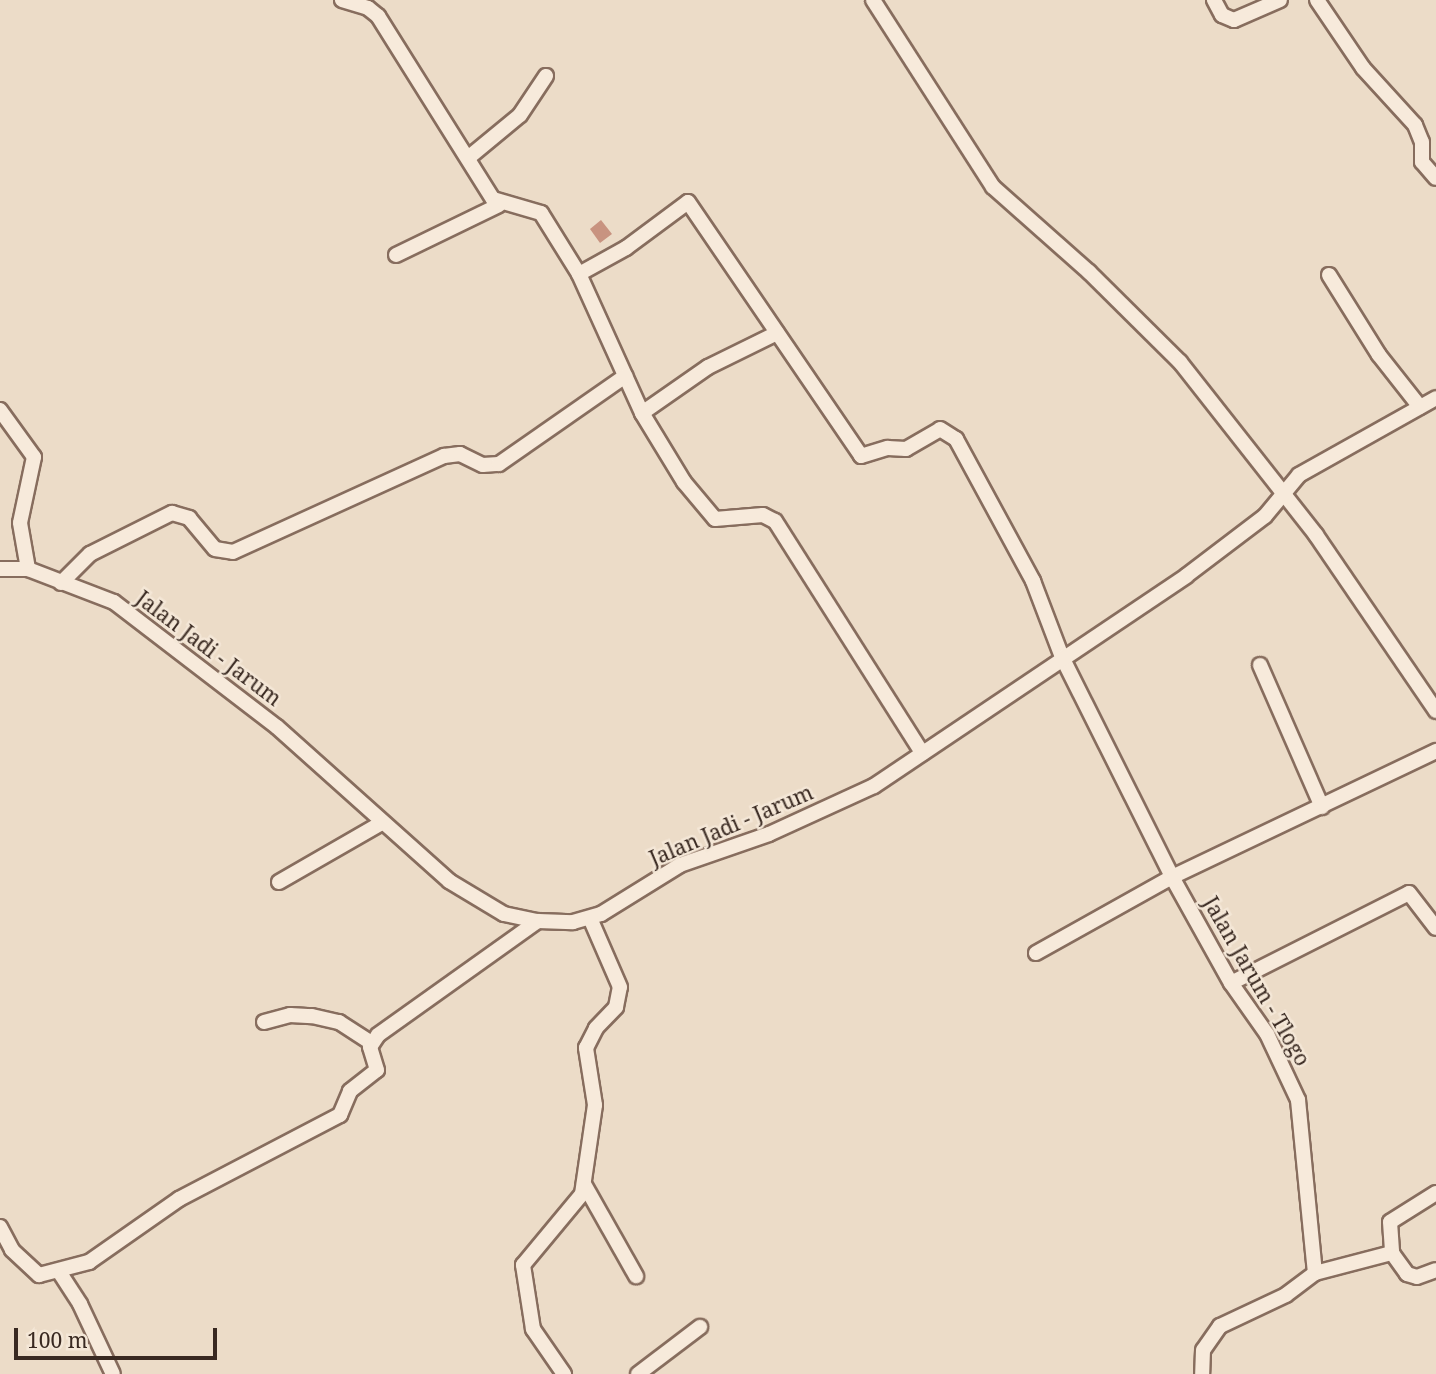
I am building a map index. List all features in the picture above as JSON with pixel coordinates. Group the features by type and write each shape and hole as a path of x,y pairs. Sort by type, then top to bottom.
{"street":[{"path":"342,0 378,16 499,205"},
{"path":"873,0 993,187 1163,343 1283,495 1436,710"},
{"path":"1214,0 1222,15 1234,20 1280,0"},
{"path":"1317,0 1363,68 1415,125 1422,142 1422,162 1436,178"},
{"path":"468,158 520,115 546,76"},
{"path":"579,274 626,248 688,202 777,333 708,367 642,413"},
{"path":"396,255 499,205 541,213 579,274 642,413 684,482 715,519 763,515 775,521 922,753"},
{"path":"1329,275 1379,355 1420,407"},
{"name":"Jalan Jarum - Tlogo","path":"777,333 861,456 888,448 906,449 940,429 949,431 1033,581 1062,657 1172,877 1231,983 1267,1034 1298,1100 1315,1273"},
{"path":"61,583 90,554 172,513 189,518 215,549 233,552 444,456 460,454 483,465 499,464 625,376"},
{"name":"Jalan Jadi - Jarum","path":"0,569 28,569 61,583 86,589 131,614 277,727 380,824 457,886 503,914 538,921 590,918 680,865 769,834 857,794 1185,576 1265,516 1299,475 1436,398"},
{"path":"0,410 34,457 20,523 28,569"},
{"path":"1260,665 1322,807"},
{"path":"1036,953 1172,877 1436,751"},
{"path":"279,882 380,824"},
{"path":"1231,983 1409,893 1436,928"},
{"path":"564,1374 533,1329 523,1265 538,1242 576,1206 584,1184 595,1105 586,1048 596,1028 616,1007 620,987 590,918"},
{"path":"371,1043 538,921"},
{"path":"0,1227 12,1250 33,1271 44,1276 60,1273 110,1250 201,1186 340,1115 350,1091 377,1070 371,1043 339,1023 312,1016 290,1015 264,1022"},
{"path":"584,1184 636,1276"},
{"path":"1436,1193 1391,1220 1392,1253 1406,1274 1417,1278 1436,1270"},
{"path":"1202,1374 1203,1350 1220,1326 1286,1295 1315,1273 1392,1253"},
{"path":"60,1273 80,1304 106,1371"},
{"path":"638,1374 700,1327"}],"building":[{"path":"601,220 612,234 600,243 590,229"}]}
